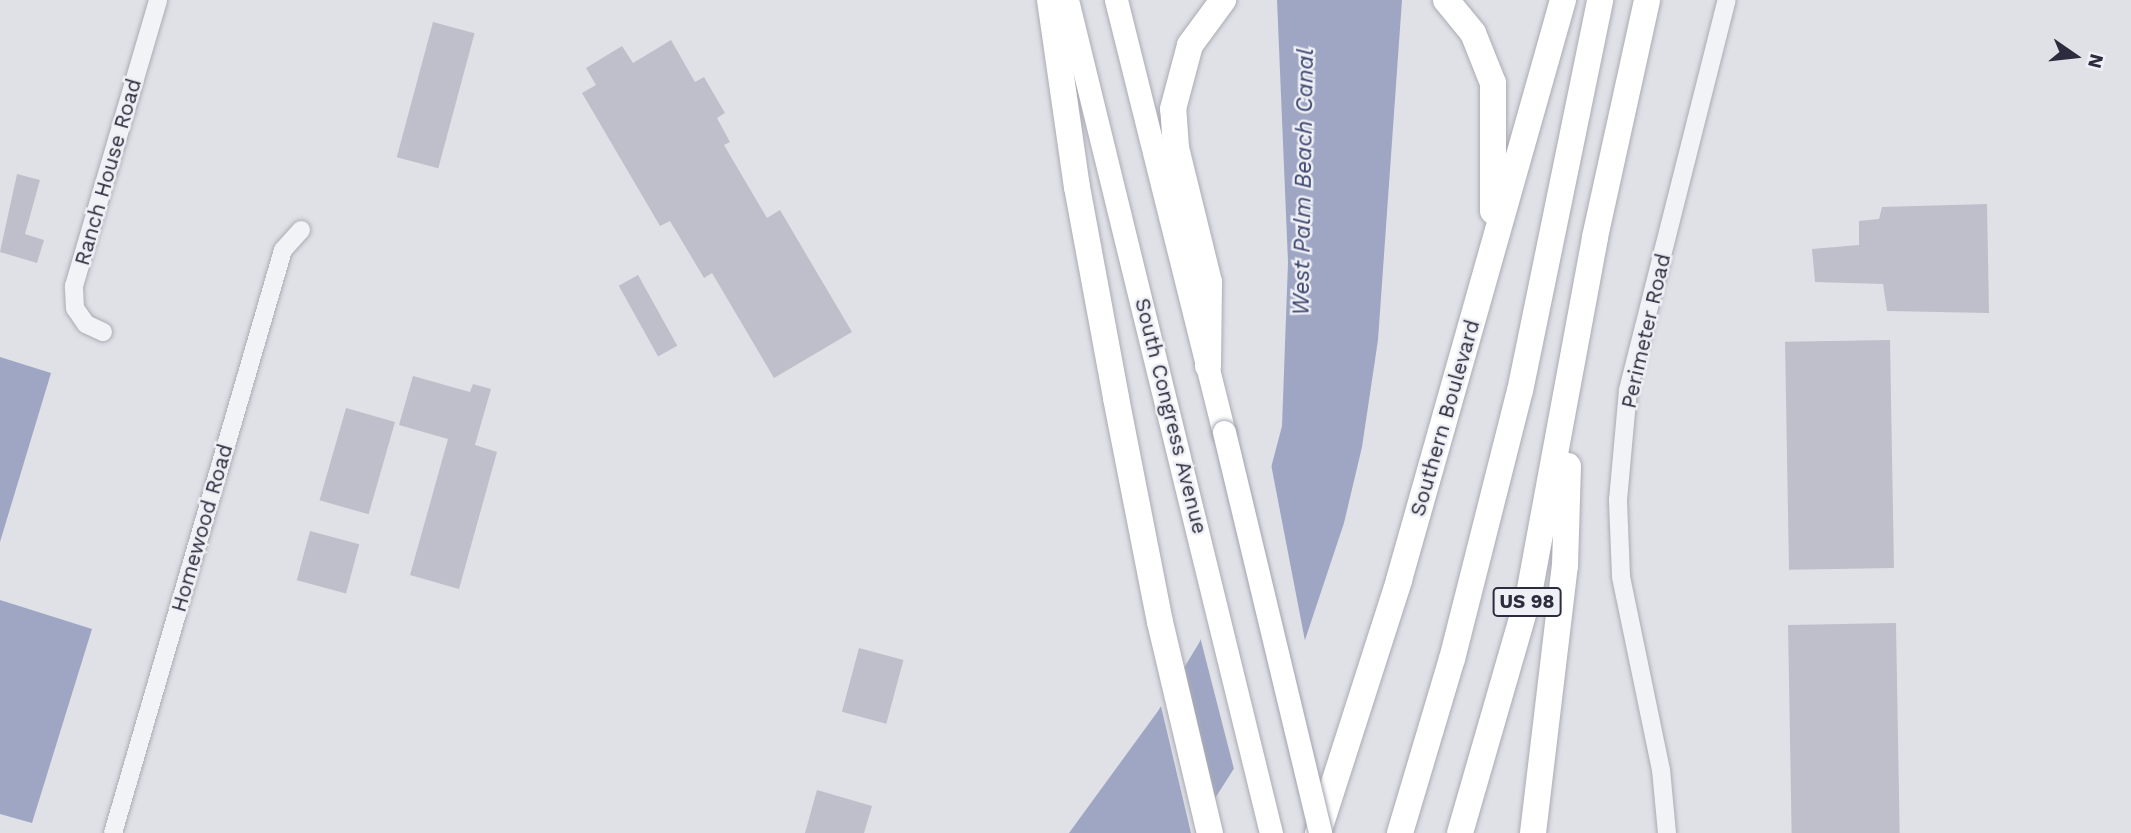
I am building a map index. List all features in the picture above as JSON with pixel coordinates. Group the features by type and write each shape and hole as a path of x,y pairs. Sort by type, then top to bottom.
{"highway":[{"path":"1049,0 1077,187 1166,645 1210,833"},
{"path":"1208,366 1209,282 1176,148 1173,109 1190,46 1223,0"},
{"path":"1446,0 1474,33 1493,83 1497,119 1491,258"},
{"name":"Southern Boulevard","path":"1319,833 1380,643 1563,0"},
{"path":"1400,833 1452,659 1520,391 1601,0"},
{"name":"US 98","path":"1460,833 1529,594 1570,366 1647,0"},
{"path":"1533,833 1565,566 1570,366"}],"main road":[{"name":"South Congress Avenue","path":"1067,0 1193,504 1271,833"},
{"path":"1116,0 1208,366 1319,833"}],"street":[{"name":"Ranch House Road","path":"103,332 86,324 75,308 74,286 158,0"},
{"name":"Perimeter Road","path":"1667,833 1661,770 1621,576 1618,500 1628,390 1727,0"},
{"name":"Homewood Road","path":"113,833 283,250 301,229"}],"water":[{"name":"West Palm Beach Canal","path":"1277,0 1402,0 1378,340 1362,447 1344,523 1305,640 1268,715 1193,833 1069,833 1158,711 1199,643 1262,502 1282,426 1288,262"},
{"path":"0,357 51,373 0,542"},
{"path":"0,600 92,629 32,823 0,814"}],"pier":[{"path":"1270,459 1306,646 1271,716 1235,773 1199,633 1259,500"},
{"path":"1183,662 1216,803 1197,833 1191,833 1160,702"}],"building":[{"path":"433,22 475,33 438,168 397,157"},
{"path":"671,40 695,82 704,77 725,113 717,118 730,142 724,145 767,218 780,210 852,332 774,378 712,273 704,278 670,221 660,226 582,93 596,85 586,68 622,46 633,63"},
{"path":"17,174 40,180 25,234 44,240 37,263 0,252"},
{"path":"1987,204 1989,313 1887,311 1883,284 1815,282 1812,249 1859,245 1859,221 1879,219 1882,207"},
{"path":"638,275 677,346 658,357 619,286"},
{"path":"1890,340 1894,568 1789,570 1785,342"},
{"path":"413,376 470,392 473,384 491,389 475,445 497,452 459,589 410,575 448,439 399,425"},
{"path":"346,408 395,422 369,514 320,500"},
{"path":"310,531 359,544 346,593 297,580"},
{"path":"1896,623 1900,833 1792,833 1788,625"},
{"path":"859,648 903,660 886,724 842,712"},
{"path":"817,790 872,806 864,833 805,833"}]}
